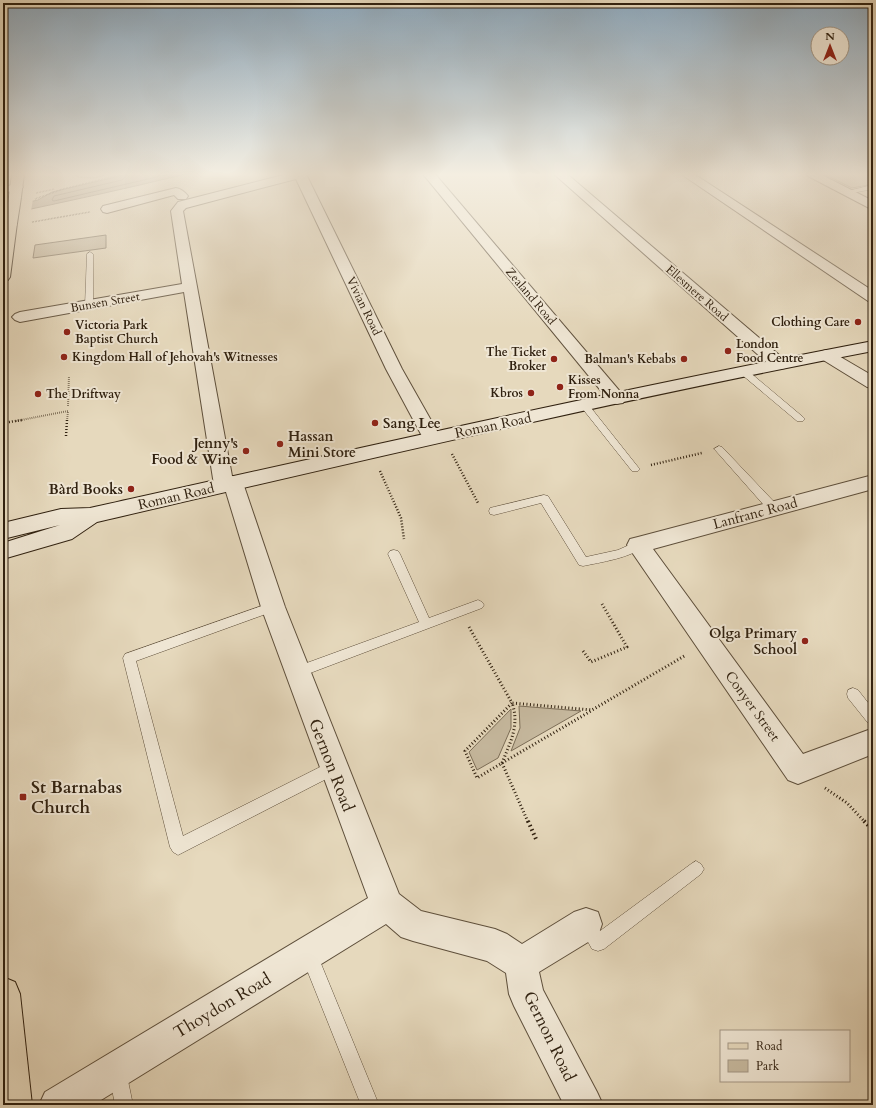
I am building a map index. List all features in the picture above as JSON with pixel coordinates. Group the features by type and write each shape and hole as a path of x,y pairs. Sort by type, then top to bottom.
{"main road":[{"path":"3,277 11,226"},
{"path":"3,994 13,1105"}],"street":[{"name":"Gernon Road","path":"180,226 228,484 333,768 387,905"},
{"name":"Vivian Road","path":"326,226 394,369 432,438"},
{"name":"Zealand Road","path":"473,226 616,399"},
{"name":"Ellesmere Road","path":"620,226 779,364"},
{"path":"765,226 873,298"},
{"name":"Bunsen Street","path":"20,317 190,287"},
{"name":"Roman Road","path":"3,531 61,517 90,516 432,438 779,364 873,346"},
{"path":"826,355 873,383"},
{"name":"Lanfranc Road","path":"638,545 873,482"},
{"name":"Roman Road","path":"3,551 64,532 90,516"},
{"name":"Conyer Street","path":"638,545 798,770"},
{"path":"798,770 872,734"},
{"path":"387,905 413,925 495,946 521,964 586,924"},
{"name":"Thoydon Road","path":"58,1105 387,905"},
{"name":"Gernon Road","path":"521,964 526,994 584,1105"}],"lane":[{"path":"89,306 90,254"},
{"path":"744,372 800,419"},
{"path":"585,406 635,469"},
{"path":"719,449 773,508"},
{"path":"494,511 544,499 584,562 620,554 638,545"},
{"path":"394,554 426,624"},
{"path":"297,672 478,604"},
{"path":"273,607 130,658 178,847 333,768"},
{"path":"852,694 872,734"},
{"path":"586,924 598,943 696,869"},
{"path":"309,953 370,1105"},
{"path":"118,1068 124,1105"}],"path":[{"path":"68,406 69,376"},
{"path":"3,423 68,412 66,436"},
{"path":"635,469 719,449"},
{"path":"372,452 401,518 404,539 394,554"},
{"path":"451,452 471,492 485,514 494,511"},
{"path":"583,651 591,662 627,647 602,604"},
{"path":"460,611 512,703 516,717 515,728 502,763 536,839"},
{"path":"512,703 465,751 477,778 707,642"},
{"path":"512,703 592,710"},
{"path":"798,770 847,803 873,830"}],"green space":[{"path":"106,235 106,248 33,258 35,245"},
{"path":"519,706 581,711 511,751 520,728"},
{"path":"511,709 511,728 498,758 477,770 469,752"}],"place":[{"name":"Clothing Care","path":"858,322"},
{"name":"Victoria Park Baptist Church","path":"67,332"},
{"name":"London Food Centre","path":"728,351"},
{"name":"Kingdom Hall of Jehovah's Witnesses","path":"64,357"},
{"name":"The Ticket Broker","path":"554,359"},
{"name":"Balman's Kebabs","path":"684,359"},
{"name":"Kisses From Nonna","path":"560,387"},
{"name":"Kbros","path":"531,393"},
{"name":"The Driftway","path":"38,394"},
{"name":"Sang Lee","path":"375,423"},
{"name":"Hassan Mini Store","path":"280,444"},
{"name":"Jenny's Food & Wine","path":"246,451"},
{"name":"Bàrd Books","path":"131,489"},
{"name":"Olga Primary School","path":"805,641"},
{"name":"St Barnabas Church","path":"23,797"}]}
